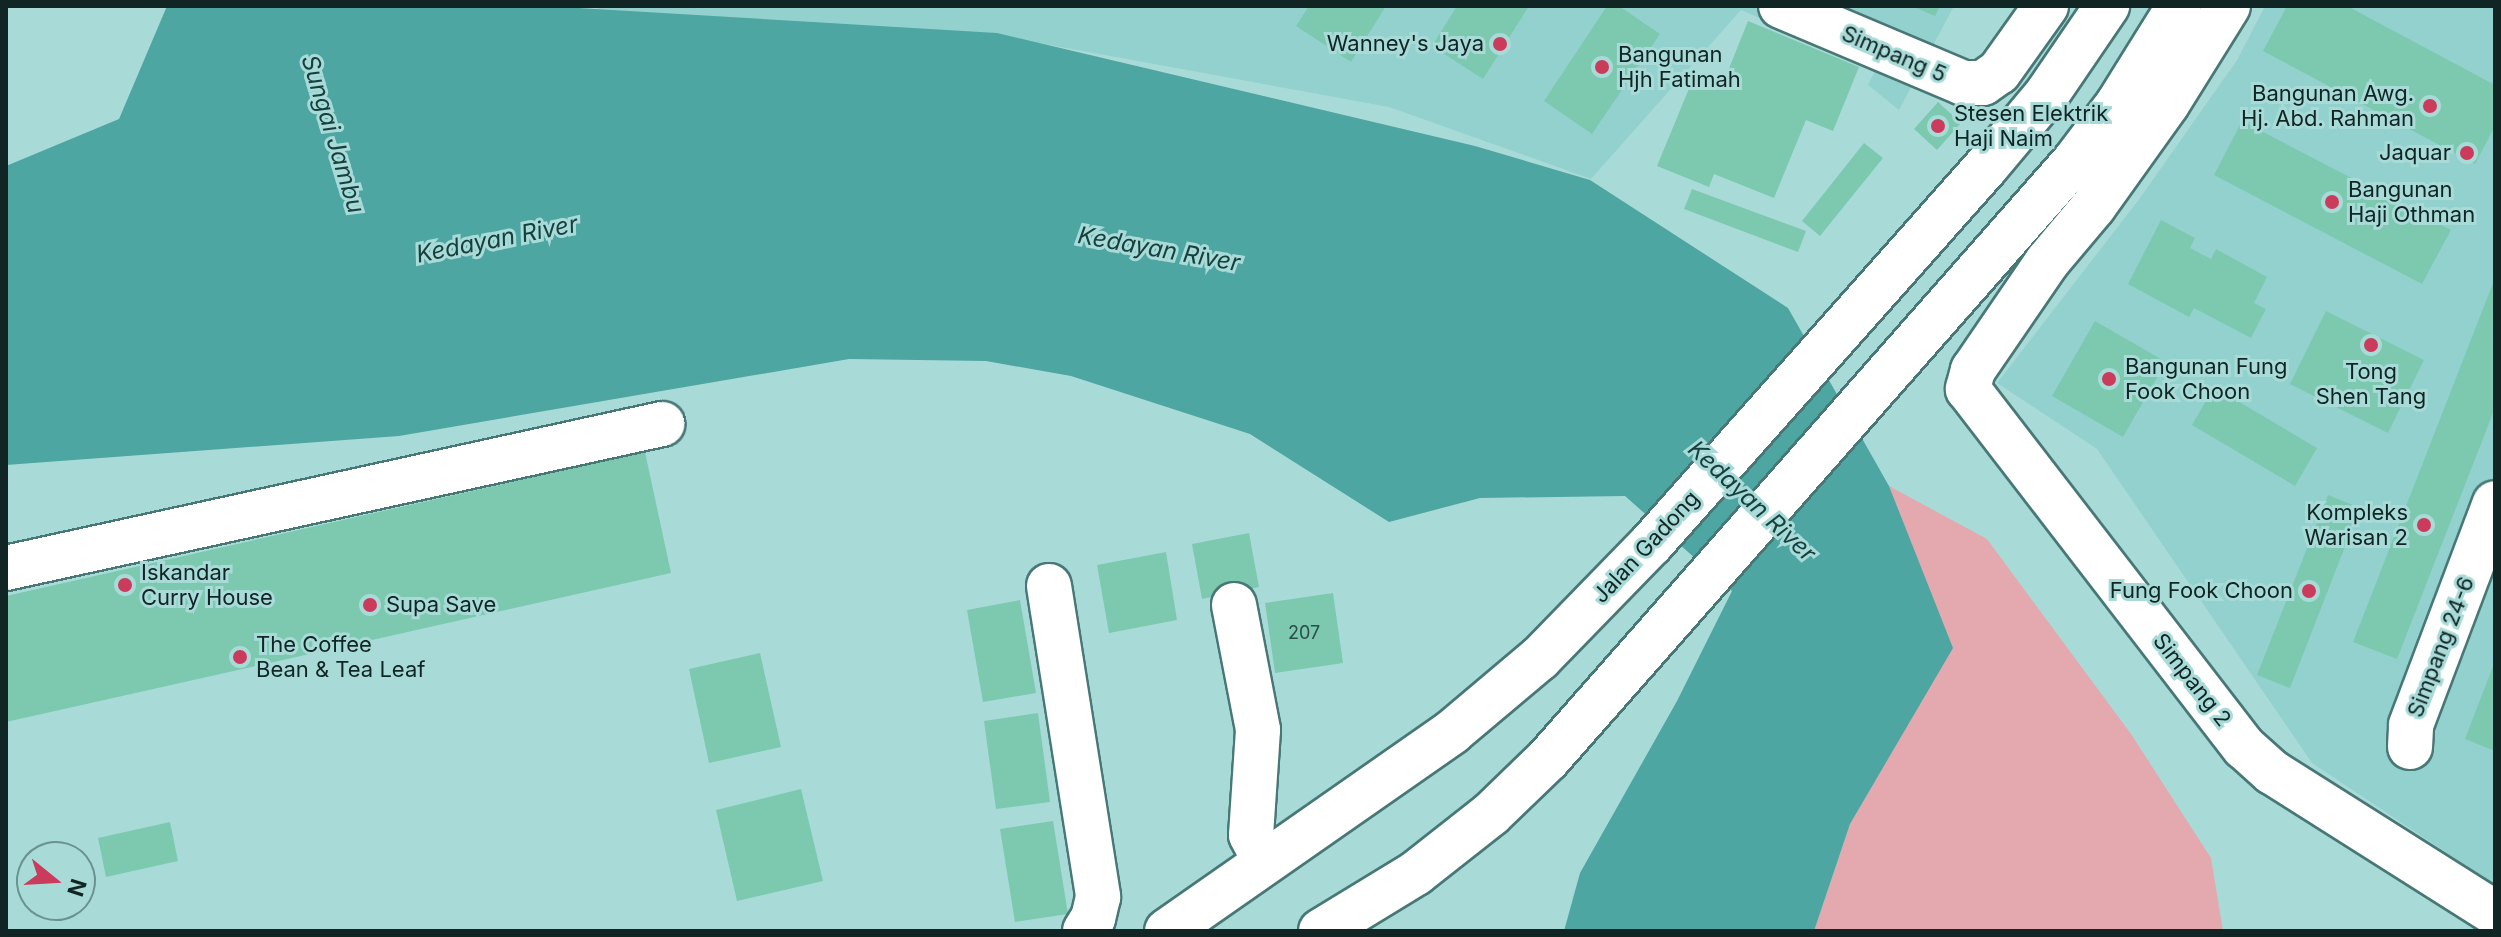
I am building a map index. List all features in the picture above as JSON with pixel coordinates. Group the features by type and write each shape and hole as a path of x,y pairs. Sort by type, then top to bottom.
{"street":[{"name":"Simpang 5","path":"1781,6 1963,83 1983,83 1999,72 2046,6"},
{"name":"Jalan Gadong","path":"1167,931 1452,732 1540,658 1651,544 2047,94 2107,6"},
{"path":"1321,931 1416,873 1491,814 1548,759 2074,162 2118,104 2179,6"},
{"name":"Simpang 2","path":"2228,6 2167,104 2094,206 2047,262 1973,370 1968,389 2244,747 2272,772 2495,913"},
{"path":"6,568 662,424"},
{"name":"Simpang 24-6","path":"2410,747 2411,725 2495,503"},
{"path":"1049,586 1098,897 1093,918 1085,931"},
{"path":"1234,605 1258,730 1251,835 1265,861"}],"shaded area":[{"path":"596,6 1954,6 1899,110 1868,85 1876,69 1741,10 1591,179 1389,107 1039,43 598,9"},
{"path":"2265,6 2495,6 2495,885 2312,763 2097,449 1997,383 2140,198 2237,60"},
{"path":"1889,486 1987,539 2131,734 2211,858 2223,931 1814,931 1850,824 1952,648"}],"water":[{"path":"167,6 545,6 997,33 1475,146 1590,180 1788,308 1889,486 1953,648 1850,824 1814,931 1564,931 1580,873 1677,701 1732,591 1625,496 1480,498 1389,522 1250,434 1071,376 986,361 849,359 399,436 6,465 6,166 119,119"}],"building":[{"path":"1309,6 1386,6 1351,62 1296,26"},
{"path":"1457,6 1529,6 1483,79 1432,46"},
{"name":"Bangunan Hjh Fatimah","path":"1607,6 1619,6 1660,34 1592,134 1544,101"},
{"path":"1912,6 1940,6 1935,16"},
{"name":"Bangunan Awg. Hj. Abd. Rahman","path":"2287,6 2347,6 2495,85 2495,126 2475,164 2263,51"},
{"path":"1748,21 1859,67 1833,131 1806,120 1774,198 1714,174 1709,187 1657,166 1695,74 1722,86"},
{"name":"Stesen Elektrik Haji Naim","path":"1938,102 1961,123 1937,150 1914,129"},
{"name":"Bangunan Haji Othman","path":"2242,121 2451,230 2422,284 2214,175"},
{"path":"1864,143 1883,158 1820,236 1802,221"},
{"path":"1692,189 1806,231 1798,252 1684,209"},
{"path":"2161,220 2195,238 2190,248 2211,259 2216,249 2267,277 2254,303 2266,309 2251,338 2194,308 2189,317 2128,284"},
{"name":"Kompleks Warisan 2","path":"2495,278 2495,408 2397,659 2353,642"},
{"path":"2326,311 2424,360 2388,433 2290,384"},
{"name":"Bangunan Fung Fook Choon","path":"2095,321 2166,362 2123,437 2052,396"},
{"path":"2214,387 2317,448 2295,486 2192,425"},
{"path":"645,452 671,573 6,722 6,596"},
{"name":"Fung Fook Choon","path":"2328,495 2360,508 2290,688 2257,675"},
{"path":"1249,533 1259,587 1202,599 1192,544"},
{"path":"1166,552 1177,620 1109,633 1097,565"},
{"path":"1333,593 1343,663 1275,673 1265,603"},
{"path":"1020,600 1036,693 983,702 967,610"},
{"path":"760,653 781,747 709,763 689,669"},
{"path":"2495,661 2495,751 2465,739"},
{"path":"1038,713 1050,802 996,809 984,721"},
{"path":"801,789 823,881 737,901 716,810"},
{"path":"1053,821 1068,914 1015,922 1000,829"},
{"path":"170,822 178,861 106,877 98,838"}],"place":[{"name":"Wanney's Jaya","path":"1500,44"},
{"name":"Bangunan Hjh Fatimah","path":"1602,67"},
{"name":"Bangunan Awg. Hj. Abd. Rahman","path":"2430,106"},
{"name":"Stesen Elektrik Haji Naim","path":"1938,126"},
{"name":"Jaquar","path":"2467,153"},
{"name":"Bangunan Haji Othman","path":"2332,202"},
{"name":"Tong Shen Tang","path":"2371,345"},
{"name":"Bangunan Fung Fook Choon","path":"2109,379"},
{"name":"Kompleks Warisan 2","path":"2424,525"},
{"name":"Iskandar Curry House","path":"125,585"},
{"name":"Fung Fook Choon","path":"2309,591"},
{"name":"Supa Save","path":"370,605"},
{"name":"The Coffee Bean & Tea Leaf","path":"240,657"}],"water label":[{"name":"Sungai Jambu","path":"333,134"},
{"name":"Kedayan River","path":"497,239"},
{"name":"Kedayan River","path":"1159,249"},
{"name":"Kedayan River","path":"1752,501"}]}
